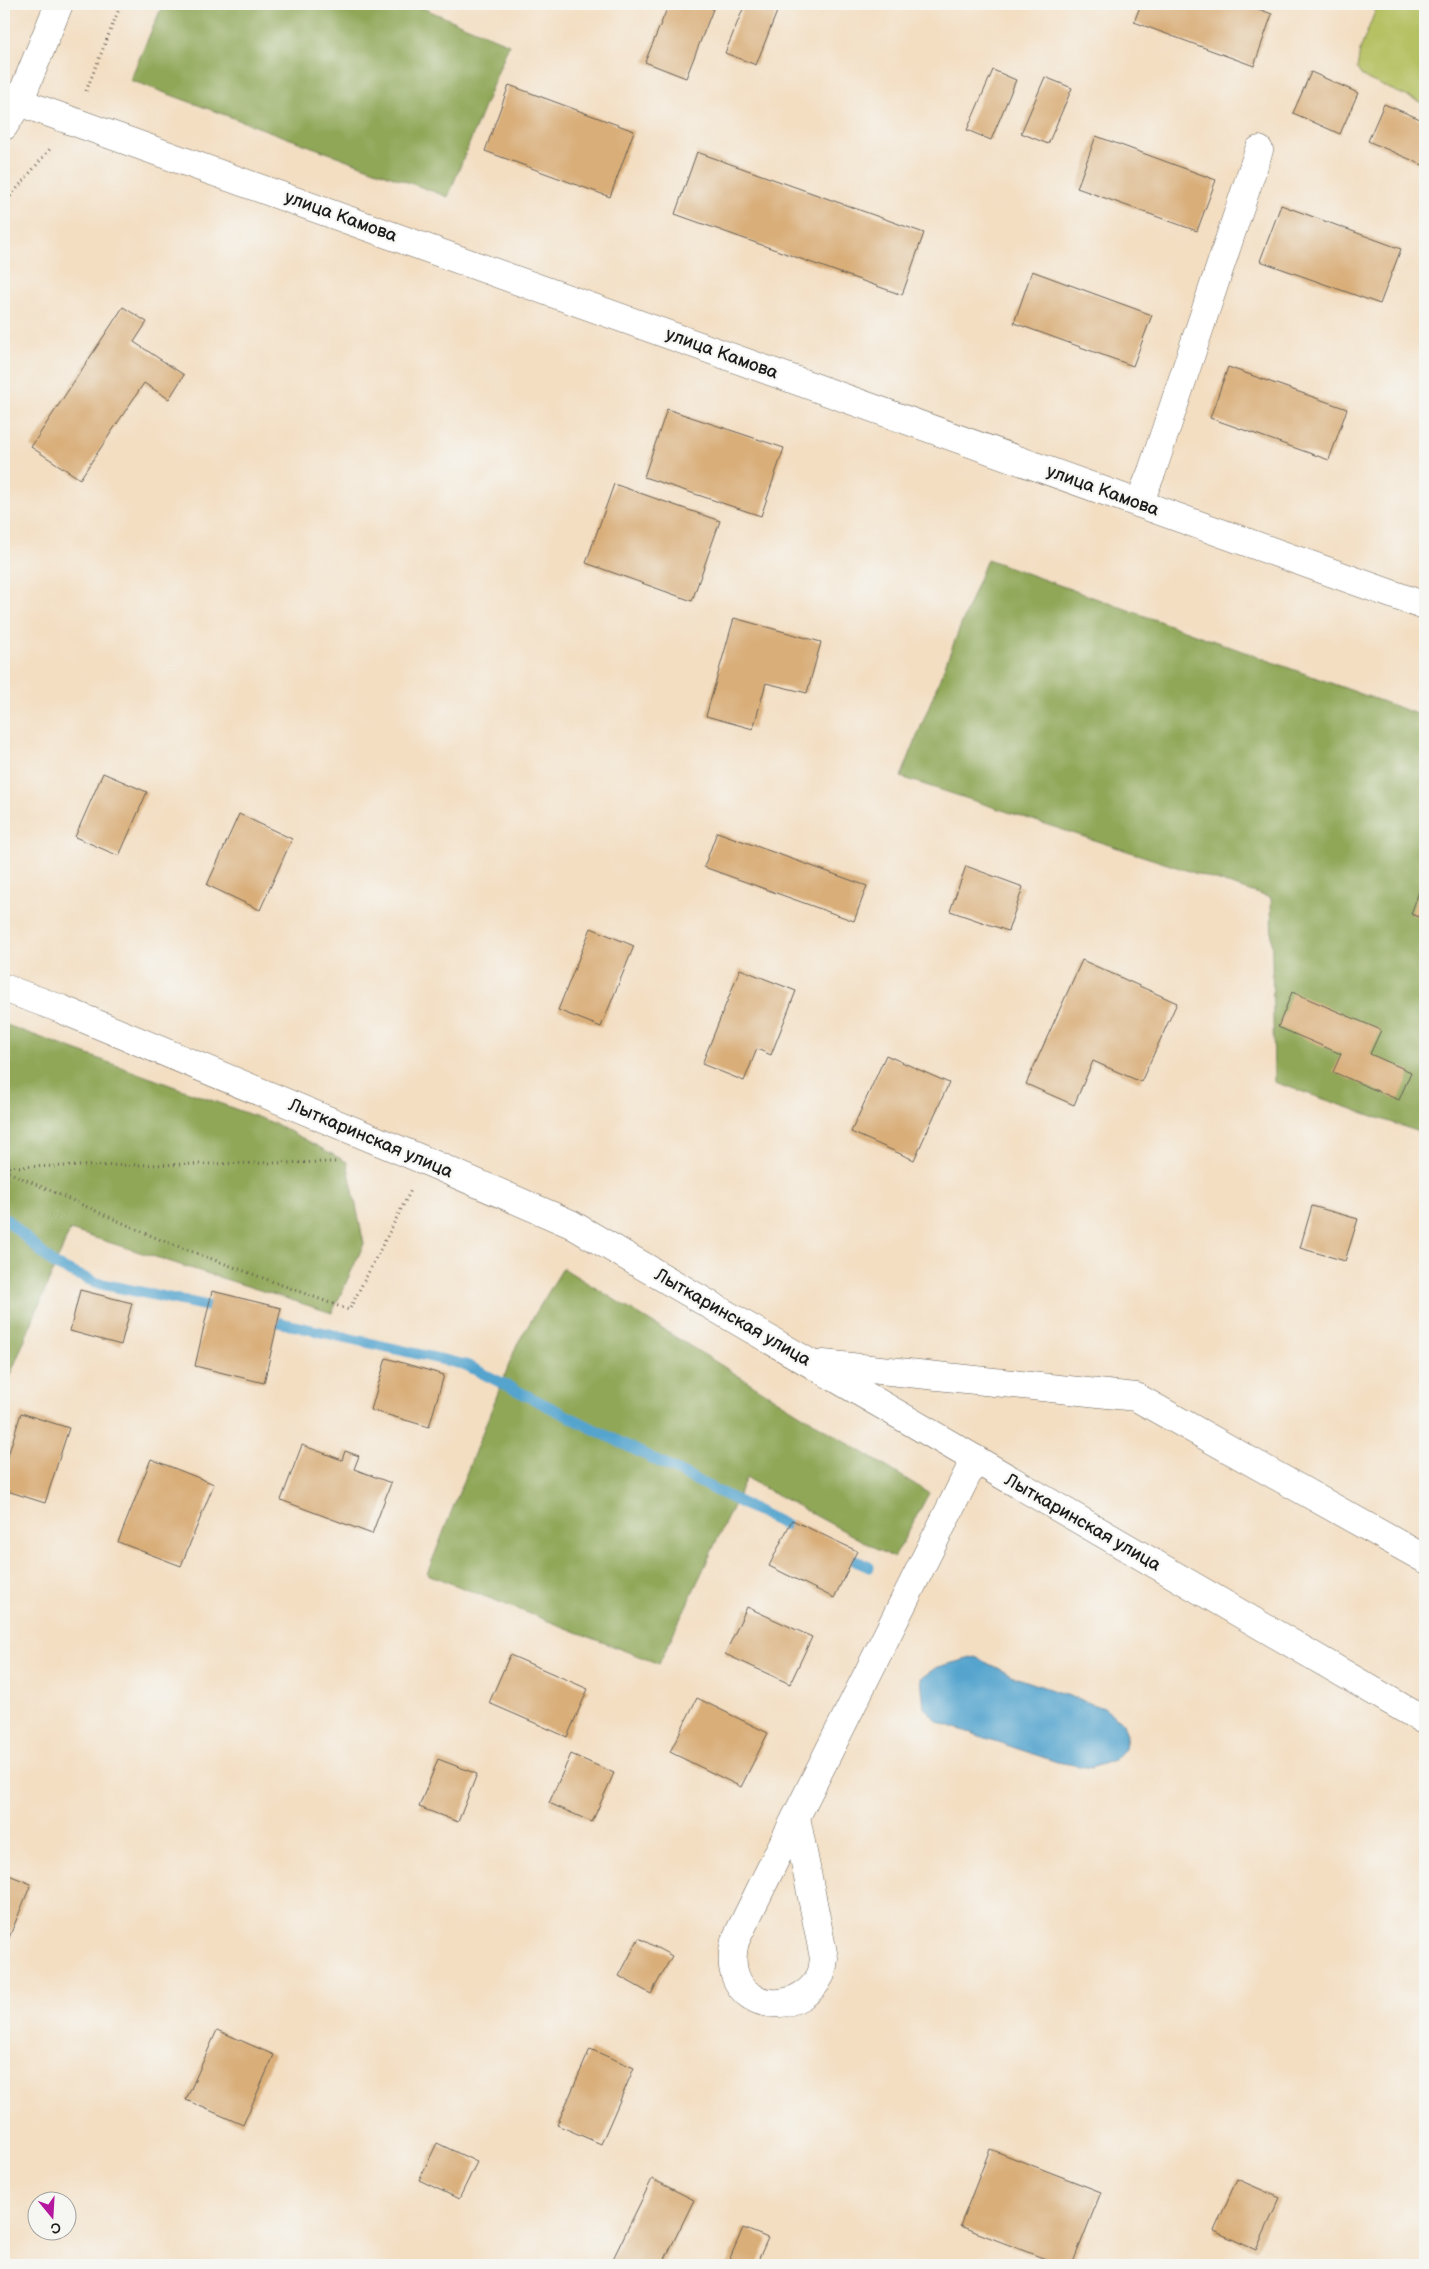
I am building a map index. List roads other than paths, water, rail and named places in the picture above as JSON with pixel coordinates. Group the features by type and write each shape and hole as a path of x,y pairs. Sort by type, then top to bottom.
{"street":[{"path":"4,126 19,102 59,4"},
{"name":"улица Камова","path":"19,102 74,120 1425,606"},
{"path":"1139,503 1152,471 1259,150"},
{"name":"Лыткаринская улица","path":"4,988 62,1009 426,1161 571,1224 813,1363 1425,1722"},
{"path":"813,1363 1136,1397 1425,1559"},
{"path":"796,1817 824,1958 821,1975 811,1990 796,2001 778,2004 760,2001 745,1991 735,1976 731,1958 735,1941 796,1817 975,1459"}],"water":[{"path":"975,1657 1015,1677 1104,1708 1123,1723 1127,1735 1125,1749 1114,1760 1091,1768 1057,1762 938,1722 924,1707 921,1678 937,1667"}],"waterway":[{"path":"4,1217 55,1265 97,1283 222,1309"},
{"path":"264,1319 466,1365 801,1533"},
{"path":"839,1553 869,1567"}]}
